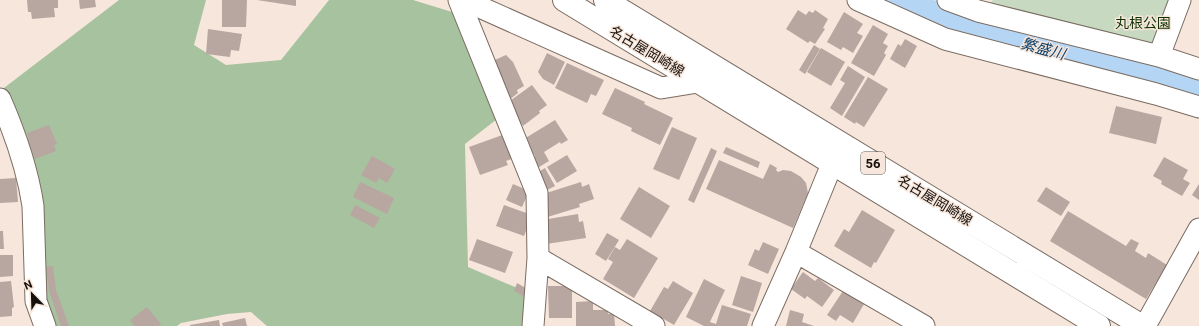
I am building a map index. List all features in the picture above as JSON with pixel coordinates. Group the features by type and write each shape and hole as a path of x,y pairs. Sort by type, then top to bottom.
{"main road":[{"name":"名古屋岡崎線","path":"564,0 1099,326"},
{"name":"名古屋岡崎線","path":"605,0 1142,326"}],"street":[{"path":"459,0 537,193 538,258 533,326"},
{"path":"464,0 661,88 698,82"},
{"path":"858,0 945,39 1156,94 1199,107"},
{"path":"948,0 984,6 1159,56 1199,70"},
{"path":"1159,56 1180,0"},
{"path":"0,100 11,124 31,193 33,206 36,301 45,326"},
{"path":"763,326 796,252 832,164"},
{"path":"1145,326 1199,228"},
{"path":"796,252 924,326"},
{"path":"538,258 654,326"}],"green space":[{"path":"119,0 206,0 194,45 226,65 281,60 329,0 413,0 465,16 506,112 465,144 468,267 529,293 526,326 267,326 251,312 227,314 181,323 177,326 52,326 0,91"},
{"name":"丸根公園","path":"993,0 1177,0 1158,51 984,10"}],"building":[{"path":"27,0 58,0 58,8 54,8 55,17 32,19 31,12 28,12"},
{"path":"79,0 95,0 96,7 80,9"},
{"path":"222,0 247,0 246,27 222,27"},
{"path":"257,0 296,0 296,6"},
{"path":"798,10 806,15 809,11 813,13 815,10 828,19 823,28 825,29 815,44 810,41 808,43 786,29"},
{"path":"844,12 863,24 857,33 863,36 853,53 843,47 841,50 827,42"},
{"path":"873,25 888,34 883,43 888,46 884,53 886,55 874,76 851,63"},
{"path":"208,29 242,34 239,51 231,50 230,57 206,54"},
{"path":"905,39 917,46 905,68 890,59 898,44 901,46"},
{"path":"814,45 820,49 805,74 799,70"},
{"path":"821,48 845,62 831,86 807,72"},
{"path":"547,53 565,62 554,85 543,79 538,72"},
{"path":"506,55 513,62 524,86 517,90 518,93 505,103 488,63"},
{"path":"567,63 604,80 596,96 591,94 587,103 555,88"},
{"path":"848,66 865,77 842,116 830,108 845,83 840,80"},
{"path":"868,77 888,89 864,127 856,122 855,124 844,117"},
{"path":"532,85 547,105 539,111 540,113 523,126 507,103"},
{"path":"615,88 645,102 644,104 673,118 660,145 631,131 632,128 602,114"},
{"path":"1116,106 1162,117 1156,144 1109,133"},
{"path":"555,120 568,140 561,144 560,142 544,152 549,161 536,169 530,159 535,156 524,139"},
{"path":"49,125 57,144 54,145 56,151 35,159 27,139 29,138 27,133"},
{"path":"672,127 697,138 679,180 653,169"},
{"path":"508,133 517,157 506,161 508,165 480,175 469,147"},
{"path":"726,147 760,162 758,168 723,153"},
{"path":"711,148 717,151 694,203 688,200"},
{"path":"567,155 577,171 557,183 547,167"},
{"path":"372,156 395,169 387,183 379,178 376,183 361,175"},
{"path":"1164,157 1188,170 1183,179 1190,183 1182,196 1161,184 1162,181 1153,176"},
{"path":"719,160 763,179 770,164 777,168 776,170 778,172 783,170 791,171 801,177 806,183 808,193 793,228 706,189"},
{"path":"545,168 555,186 541,193 535,174"},
{"path":"16,178 18,202 0,203 0,179"},
{"path":"360,182 394,198 387,214 353,197"},
{"path":"581,182 582,187 589,184 594,199 579,204 580,207 541,219 540,195"},
{"path":"513,184 529,191 522,207 506,200"},
{"path":"1199,184 1199,200 1192,195"},
{"path":"639,187 670,206 651,238 620,219"},
{"path":"1046,187 1070,202 1061,216 1037,201"},
{"path":"355,205 380,218 374,228 350,215"},
{"path":"504,205 532,215 524,236 496,226"},
{"path":"862,210 895,230 876,263 874,262 871,268 834,246 844,229 849,232"},
{"path":"1068,211 1126,246 1131,239 1139,243 1135,251 1146,258 1148,253 1167,265 1146,299 1050,241"},
{"path":"578,214 579,222 583,221 586,238 546,244 542,220"},
{"path":"0,231 3,231 4,249 0,249"},
{"path":"607,233 619,240 606,261 595,254"},
{"path":"477,239 513,252 505,273 469,260"},
{"path":"627,239 658,258 634,298 603,279 613,262 608,259 615,247 620,250"},
{"path":"763,242 779,249 768,274 748,265 755,249 759,251"},
{"path":"0,255 13,255 13,276 0,277"},
{"path":"53,266 56,290 69,326 61,326 49,291 46,267"},
{"path":"803,272 815,281 818,278 834,290 822,307 807,296 805,299 791,289"},
{"path":"741,276 762,283 753,312 732,305"},
{"path":"704,279 725,290 708,326 704,326 686,317"},
{"path":"11,281 14,307 12,308 12,316 0,317 0,282"},
{"path":"673,281 693,293 674,325 650,311 664,287 668,289"},
{"path":"517,283 529,290 527,298 514,291"},
{"path":"548,286 569,286 568,289 572,289 572,318 549,318"},
{"path":"843,291 864,304 853,323 840,315 836,321 827,315"},
{"path":"593,301 593,310 608,310 608,314 614,313 615,326 576,326 576,302"},
{"path":"722,305 751,314 747,326 708,326 710,322 716,324"},
{"path":"147,307 161,324 159,326 134,326 130,320"},
{"path":"790,310 804,314 802,322 814,326 786,326"},
{"path":"245,318 247,326 223,326 222,323"},
{"path":"219,320 220,326 190,326 190,325"}],"waterway":[{"name":"繁盛川","path":"890,0 927,17 1199,91"}]}
